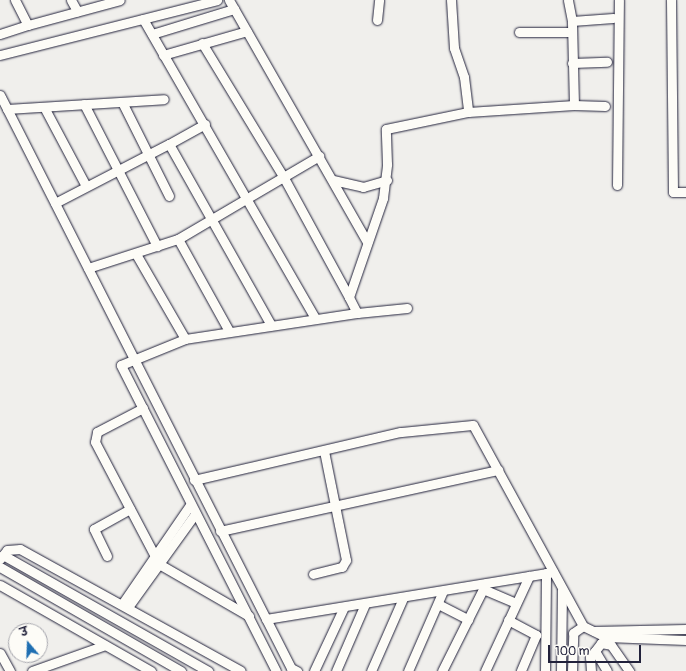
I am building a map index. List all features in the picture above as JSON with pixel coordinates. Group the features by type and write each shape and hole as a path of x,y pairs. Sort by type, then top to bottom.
{"street":[{"path":"15,0 28,25"},
{"path":"71,0 77,11"},
{"path":"0,34 119,0"},
{"path":"0,55 217,0"},
{"path":"229,0 367,242"},
{"path":"377,20 379,0"},
{"path":"451,0 454,48 464,77 468,112"},
{"path":"568,0 572,21 571,32 574,105"},
{"path":"617,185 619,0"},
{"path":"670,0 673,192 686,192"},
{"path":"152,34 234,8"},
{"path":"572,21 613,18"},
{"path":"143,19 205,124 315,318"},
{"path":"163,55 247,31"},
{"path":"519,32 571,32"},
{"path":"202,43 284,178 357,313"},
{"path":"572,63 606,62"},
{"path":"0,95 206,504 291,668 297,671"},
{"path":"7,109 164,99"},
{"path":"122,102 169,196"},
{"path":"84,104 157,246"},
{"path":"349,298 387,180 386,129 468,112 574,105 605,106"},
{"path":"44,107 86,186"},
{"path":"55,203 205,124"},
{"path":"169,144 213,218 272,325"},
{"path":"88,268 136,254 178,239 284,178 319,156"},
{"path":"333,180 363,187 387,180"},
{"path":"178,239 229,331"},
{"path":"136,254 185,339"},
{"path":"276,671 250,616 192,509 121,365 185,339 315,318 407,308"},
{"path":"143,408 96,432 94,437 130,508 157,560 250,616"},
{"path":"194,480 401,432 469,424 476,428 550,572 562,588 583,626 606,637 686,640"},
{"path":"313,574 346,564 324,451"},
{"path":"220,531 498,470"},
{"path":"125,605 192,509 206,504"},
{"path":"107,556 94,529 130,508"},
{"path":"208,671 1,557 7,550 20,549 125,605 241,671"},
{"path":"0,567 181,671"},
{"path":"266,620 443,591 484,586 550,572"},
{"path":"545,671 550,572"},
{"path":"485,671 529,576"},
{"path":"0,585 151,671"},
{"path":"484,586 516,603"},
{"path":"442,671 484,586"},
{"path":"561,671 562,588"},
{"path":"408,671 443,591"},
{"path":"372,671 403,598"},
{"path":"336,671 365,604"},
{"path":"438,604 468,618"},
{"path":"314,671 344,607"},
{"path":"508,620 536,635 520,671"},
{"path":"572,671 572,633 583,626"},
{"path":"594,631 686,629"},
{"path":"594,631 595,649 608,671"},
{"path":"591,671 591,654 602,643 611,645 629,671"},
{"path":"32,671 105,645"},
{"path":"0,653 10,671"}]}
